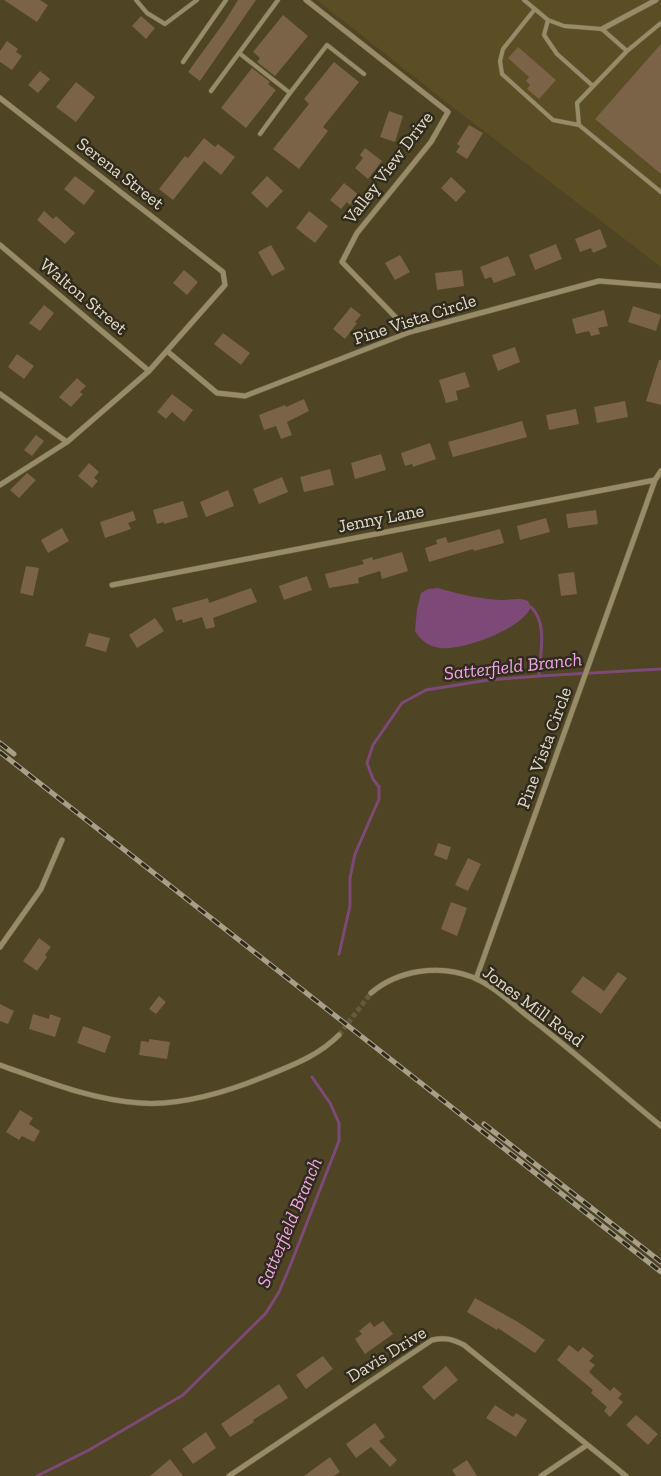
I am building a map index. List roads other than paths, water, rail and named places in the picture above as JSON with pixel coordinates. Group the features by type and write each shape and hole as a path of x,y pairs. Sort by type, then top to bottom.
{"street":[{"name":"Valley View Drive","path":"306,0 448,112 431,142 357,233 342,262 410,332"},
{"path":"602,29 656,0"},
{"name":"Serena Street","path":"0,98 223,272 225,285 167,350"},
{"name":"Walton Street","path":"0,245 149,371"},
{"name":"Pine Vista Circle","path":"167,350 216,393 245,396 410,332 599,281 661,286"},
{"path":"0,485 67,442 149,371 167,350"},
{"path":"0,394 67,442"},
{"name":"Pine Vista Circle","path":"476,979 655,480 661,471"},
{"name":"Jenny Lane","path":"112,585 655,480"},
{"path":"0,947 42,890 62,840"},
{"name":"Jones Mill Road","path":"371,993 386,981 413,973 444,971 476,979 489,986 539,1025 661,1126"},
{"path":"0,1066 74,1090 132,1102 170,1103 243,1086 308,1059 338,1036"},
{"name":"Davis Drive","path":"229,1476 432,1340 444,1338 452,1339 464,1345 626,1476"},
{"path":"541,1476 587,1445"}],"lane":[{"path":"136,0 147,12 165,24 197,0"},
{"path":"184,62 226,0"},
{"path":"211,91 278,0"},
{"path":"524,0 548,20 564,26 602,29 627,51"},
{"path":"535,9 502,49 500,61 502,74 552,120 579,125 661,192"},
{"path":"548,20 544,35 557,54 593,86"},
{"path":"579,125 577,103 627,51 661,23"},
{"path":"260,134 327,45 364,74"},
{"path":"239,53 290,93"}],"waterway":[{"path":"531,607 540,621 542,639 539,676"},
{"name":"Satterfield Branch","path":"339,954 350,906 350,878 355,854 379,799 379,787 373,779 367,763 373,745 402,703 426,690 488,680 661,669"},
{"name":"Satterfield Branch","path":"37,1476 89,1450 183,1395 266,1313 279,1292 339,1141 339,1123 330,1103 312,1077"}],"tunnel":[{"path":"339,1035 371,993"}],"railway":[{"path":"0,743 14,754"},
{"path":"0,752 661,1272"},
{"path":"484,1124 661,1262"}]}
